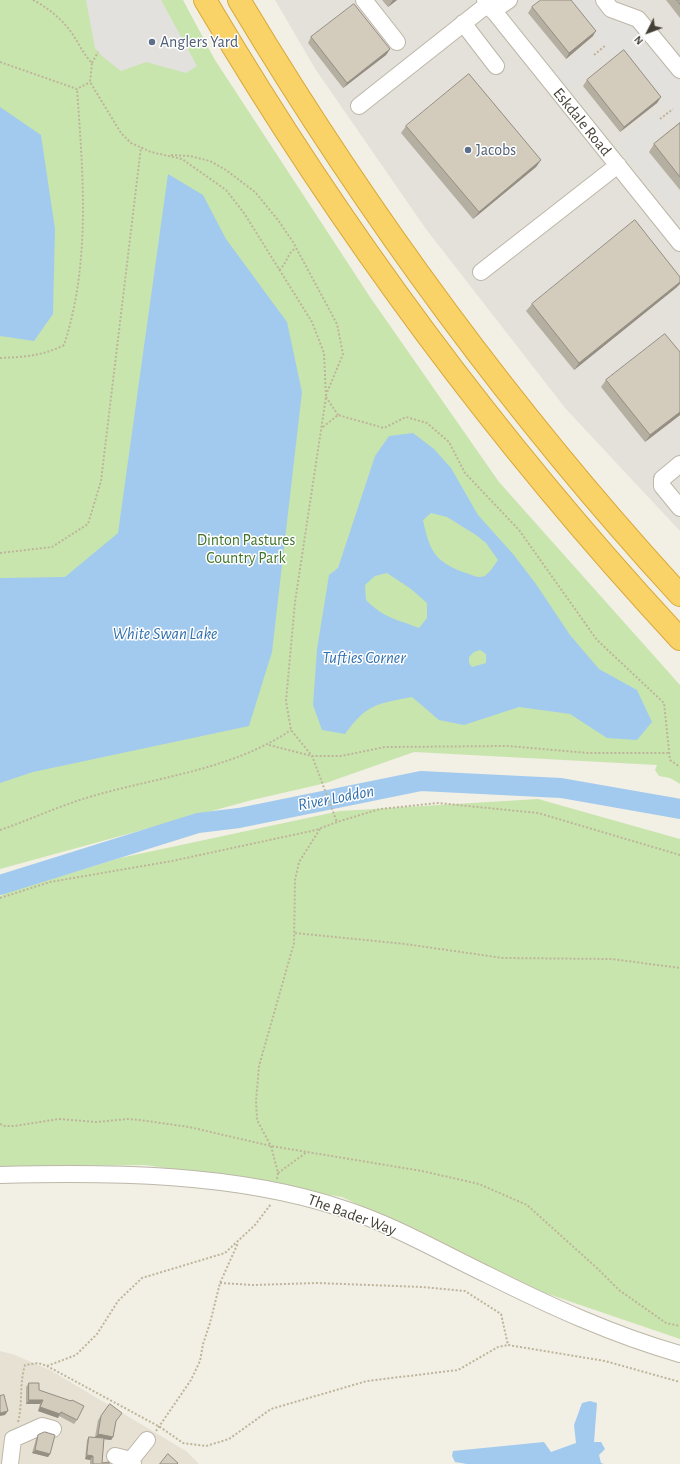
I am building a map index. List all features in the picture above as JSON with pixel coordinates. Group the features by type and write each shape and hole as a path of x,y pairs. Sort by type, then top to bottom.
{"highway":[{"path":"205,0 263,95 314,174 428,335 549,489 680,639"},
{"path":"239,0 334,150 391,234 459,328 552,447 680,595"}],"street":[{"path":"364,0 397,42"},
{"path":"359,106 463,23 489,5 509,0"},
{"path":"604,0 611,9 638,19 680,70"},
{"name":"Eskdale Road","path":"489,5 618,165 677,233"},
{"path":"463,23 496,66"},
{"path":"481,272 618,165"},
{"path":"679,466 662,478 662,486 680,508"},
{"name":"The Bader Way","path":"0,1175 68,1173 126,1175 276,1190 350,1211 409,1236 589,1322 641,1343 680,1354"},
{"path":"10,1464 7,1437 42,1426 53,1429"},
{"path":"114,1456 132,1462 147,1440"}],"path":[{"path":"33,0 46,7 62,20 92,64"},
{"path":"594,55 606,45"},
{"path":"98,52 92,64 90,82 121,133 131,143 151,152 182,159 226,190 244,213 312,322 324,353 326,397 323,427 295,602 286,701 291,730 312,756 337,822"},
{"path":"0,62 77,89 90,82"},
{"path":"0,358 25,357 55,350 64,345 73,318 81,249 83,178 77,89"},
{"path":"660,119 673,109"},
{"path":"0,553 52,547 88,524 101,481 141,147"},
{"path":"165,155 190,156 210,161 226,170 259,197 278,220 296,248 337,324 343,354 326,397"},
{"path":"279,270 285,263 290,251 296,248"},
{"path":"326,397 338,415 384,428 406,417 427,423 449,442 465,474 518,530 597,640 664,703 668,753 670,760 680,767"},
{"path":"323,427 338,415"},
{"path":"0,830 86,798 199,769 269,745 291,730"},
{"path":"269,745 312,756 341,756 385,747 500,746 588,753 668,753"},
{"path":"0,898 50,882 172,861 320,828 380,810 446,804 538,813 680,855"},
{"path":"307,1152 278,1173 271,1146 257,1120 256,1101 259,1066 280,991 288,970 295,933 294,910 296,873 302,856 320,828"},
{"path":"295,933 405,944 503,958 612,959 680,968"},
{"path":"0,1124 5,1126 14,1126 59,1119 96,1122 128,1119 189,1127 271,1146 453,1177 479,1184 527,1205 619,1290 666,1323 680,1326"},
{"path":"47,1366 76,1355 97,1334 118,1301 142,1278 224,1253 255,1225 275,1199 276,1190"},
{"path":"160,1427 191,1380 200,1361 203,1344 220,1283 241,1239"},
{"path":"220,1283 254,1285 317,1283 422,1287 465,1291 501,1314 508,1345"},
{"path":"7,1437 20,1414 20,1379 25,1365 38,1363 47,1366 160,1427 183,1443 206,1446 229,1439 271,1409 367,1381 458,1370 498,1347 508,1345 606,1361 680,1382"}],"shaded area":[{"path":"86,0 161,0 197,66 186,73 146,62 121,71 102,56 95,48"},
{"path":"275,0 680,0 680,531 566,409 426,229 316,70"},
{"path":"570,0 598,0 630,24 680,83 680,123 678,125 660,102 663,99 623,49 611,59 594,37 598,34"},
{"path":"589,43 604,62 569,92 553,74"},
{"path":"656,112 670,128 645,148 680,192 680,197 669,206 617,143"},
{"path":"0,1351 15,1355 50,1370 186,1451 199,1464 0,1464"}],"green space":[{"name":"Dinton Pastures Country Park","path":"0,0 183,0 215,60 370,297 499,482 680,685 680,784 670,778 659,776 655,770 657,765 414,752 326,783 252,800 0,869"},
{"path":"538,799 680,839 680,1339 545,1293 342,1197 146,1165 0,1167 0,896 10,891 120,858 340,811"}],"water":[{"path":"0,107 41,135 55,229 53,314 34,341 0,336"},
{"name":"White Swan Lake","path":"168,174 203,195 226,239 287,322 302,392 272,652 249,726 33,772 0,783 0,578 65,577 118,533"},
{"name":"Tufties Corner","path":"413,433 434,449 451,468 478,515 513,554 536,584 570,635 599,669 637,690 652,722 637,740 607,738 570,714 519,707 464,725 439,720 412,697 373,707 366,711 345,734 322,730 313,705 317,649 329,575 338,568 375,456 389,436","holes":["431,513 447,517 486,543 498,560 491,570 484,576 478,577 458,570 442,561 436,555 428,541 423,520","387,573 411,589 427,603 427,618 419,628 397,620 379,611 366,600 365,585 375,576","480,650 486,654 486,663 472,667 469,663 469,657 474,652"]},
{"path":"590,1401 597,1403 594,1442 601,1442 605,1449 599,1455 601,1463 604,1464 467,1464 455,1462 452,1456 453,1451 544,1442 551,1452 576,1443 574,1425 582,1403"}],"building":[{"path":"541,0 571,0 596,31 569,53 532,7"},
{"path":"354,4 390,49 347,83 311,37"},
{"path":"624,50 661,97 624,127 587,80"},
{"name":"Jacobs","path":"469,74 541,160 479,212 406,126"},
{"path":"680,123 680,177 654,144"},
{"path":"635,220 680,277 680,282 579,363 532,304"},
{"path":"665,334 680,352 680,412 650,435 606,380"},
{"path":"29,1383 39,1383 39,1390 71,1401 72,1400 84,1406 77,1420 61,1412 60,1414 40,1407 43,1400 29,1400"},
{"path":"4,1395 8,1411 0,1413 0,1396"},
{"path":"110,1404 122,1413 116,1421 113,1437 98,1434 101,1416"},
{"path":"45,1432 55,1435 50,1454 35,1450 38,1435"},
{"path":"89,1437 104,1438 102,1463 109,1462 109,1464 93,1464 93,1456 87,1455"},
{"path":"168,1454 178,1463 177,1464 160,1464"}],"waterway":[{"name":"River Loddon","path":"0,885 198,823 239,818 421,781 561,788 680,809"}],"place":[{"name":"Anglers Yard","path":"152,42"},
{"name":"Jacobs","path":"468,150"}]}
